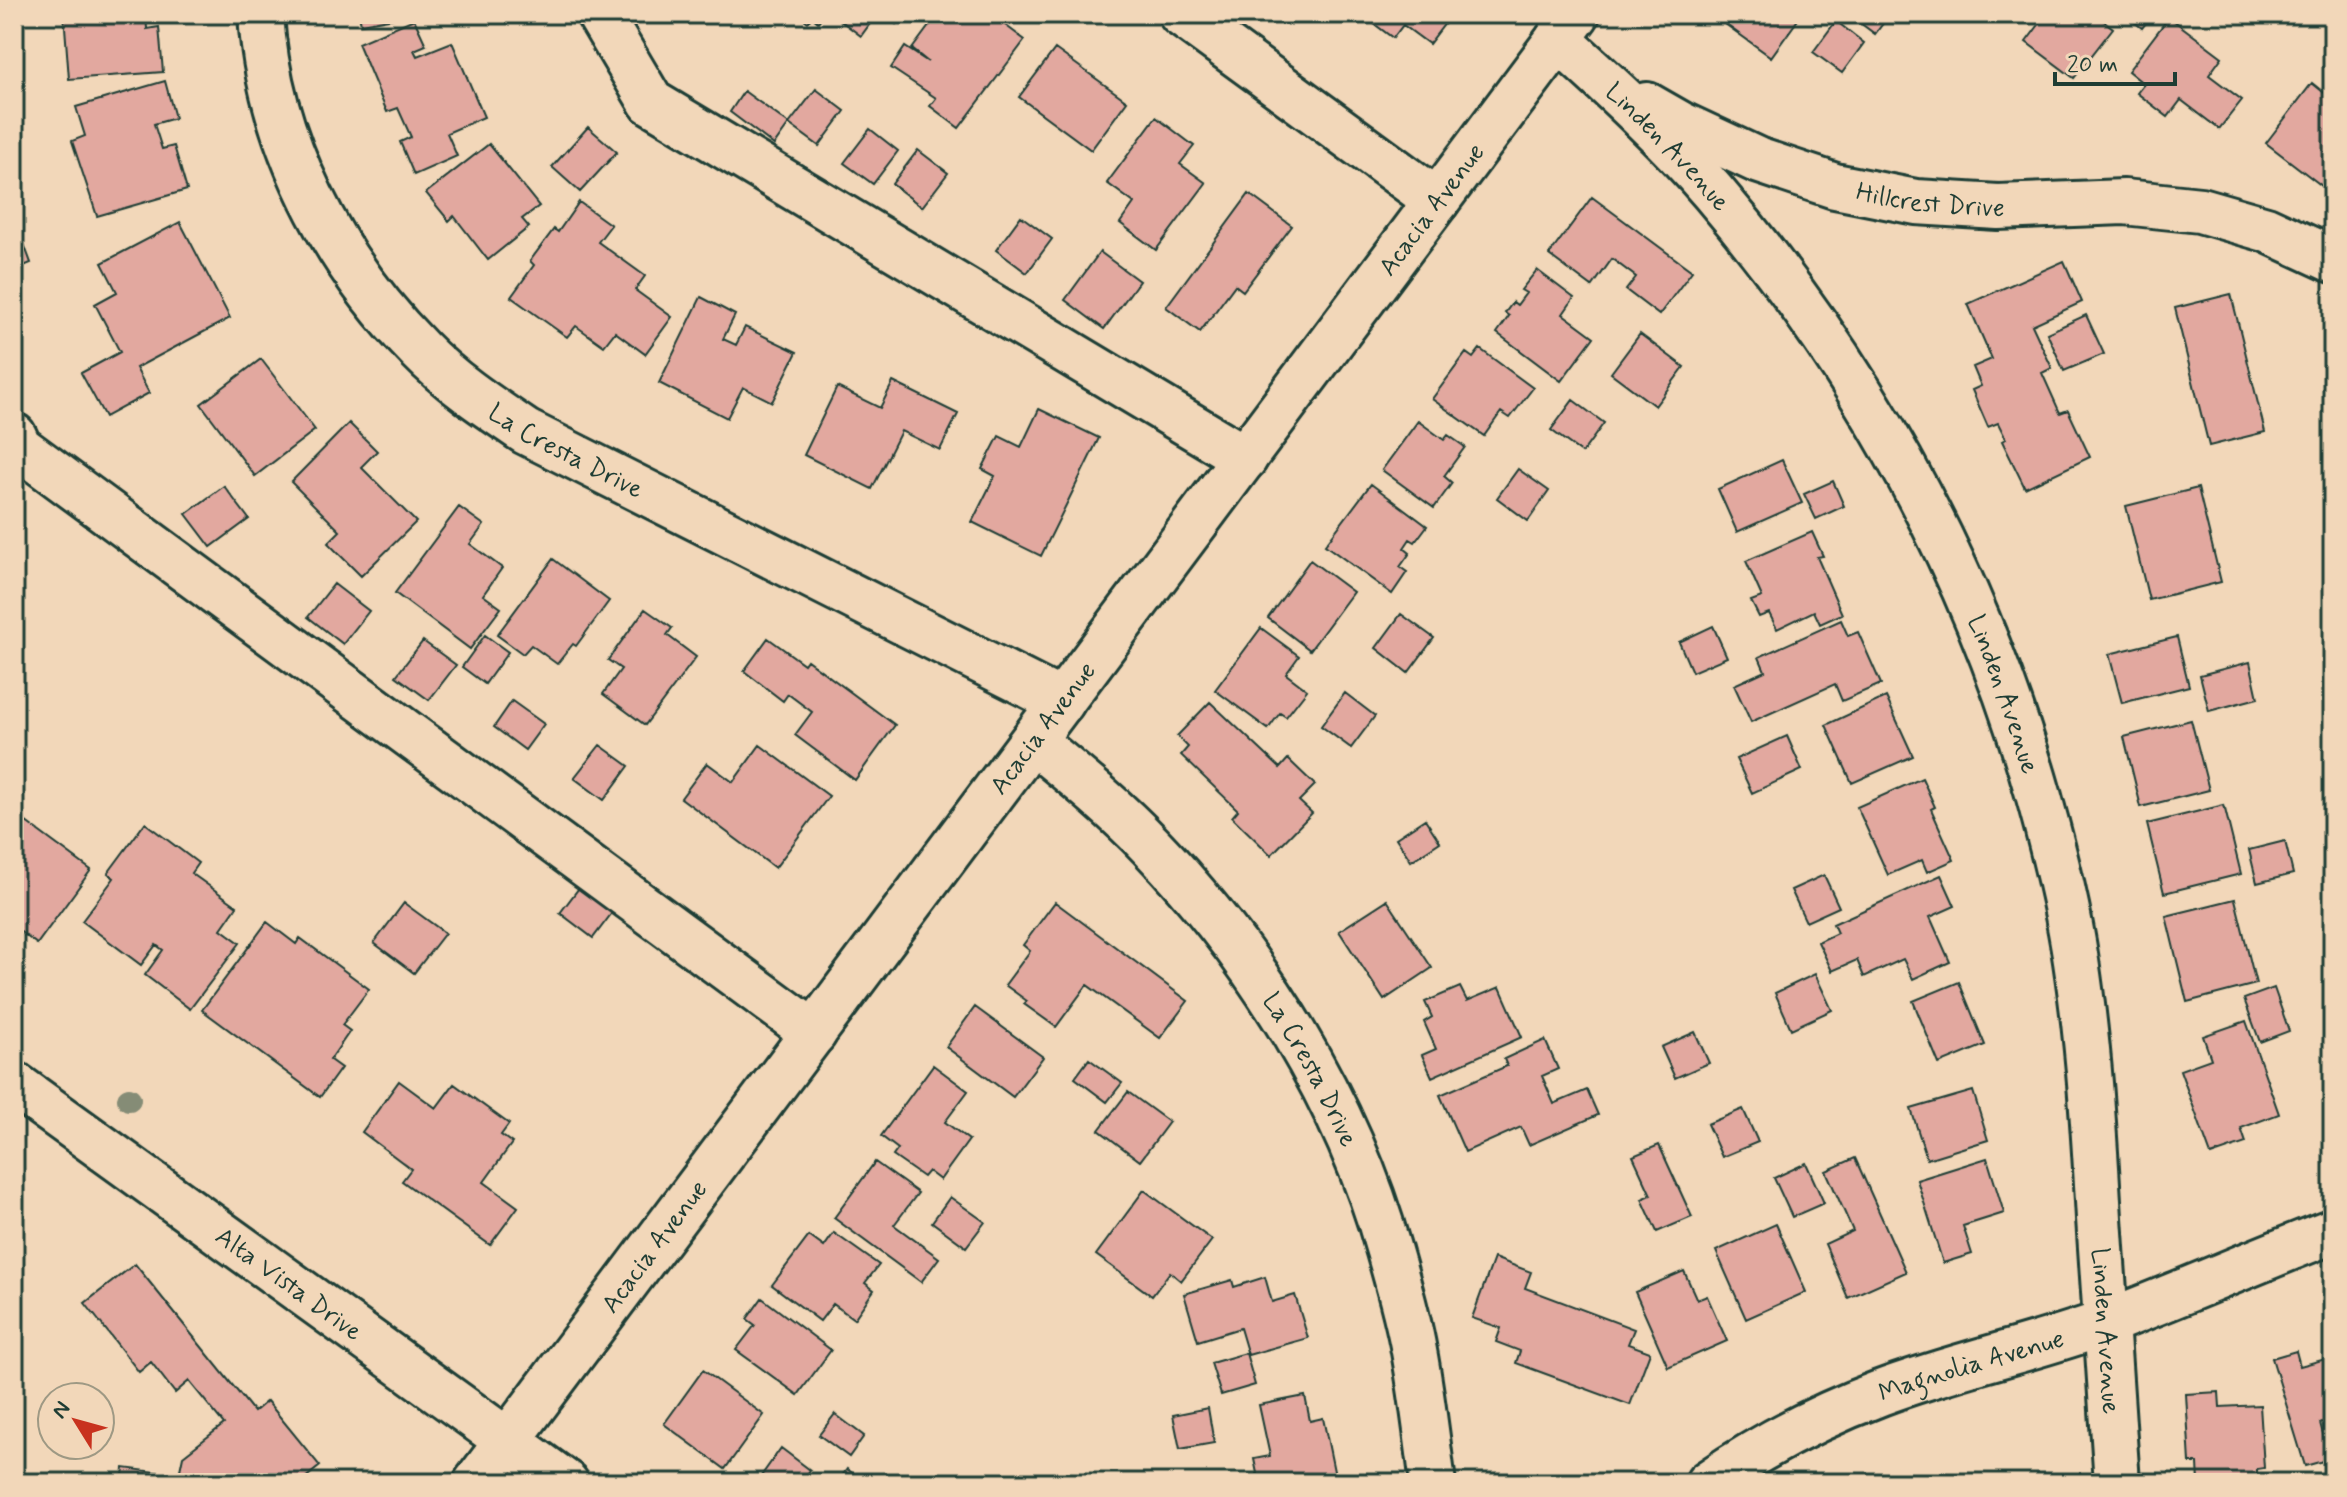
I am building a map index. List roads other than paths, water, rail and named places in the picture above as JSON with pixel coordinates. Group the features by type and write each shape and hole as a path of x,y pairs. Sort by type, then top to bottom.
{"street":[{"name":"La Cresta Drive","path":"261,14 277,106 299,169 328,229 370,294 420,351 471,395 526,432 1062,702"},
{"path":"599,14 651,102 1245,458"},
{"path":"1181,14 1437,201"},
{"name":"Acacia Avenue","path":"476,1483 1568,27"},
{"name":"Hillcrest Drive","path":"1568,27 1639,99 1682,125 1757,160 1835,186 1916,202 1957,205 1998,207 2124,202 2200,210 2266,229 2333,260"},
{"name":"Linden Avenue","path":"1568,27 1637,112 1701,179 1796,295 1871,406 1936,524 1980,622 2022,738 2055,853 2076,958 2089,1065 2117,1483"},
{"path":"14,436 19,447 814,1033"},
{"name":"La Cresta Drive","path":"1033,741 1150,845 1208,910 1270,995 1323,1086 1359,1165 1388,1248 1414,1349 1433,1483"},
{"name":"Alta Vista Drive","path":"14,1084 566,1483"},
{"name":"Magnolia Avenue","path":"1708,1483 1741,1460 1810,1423 1882,1393 2106,1322 2333,1231"}]}
